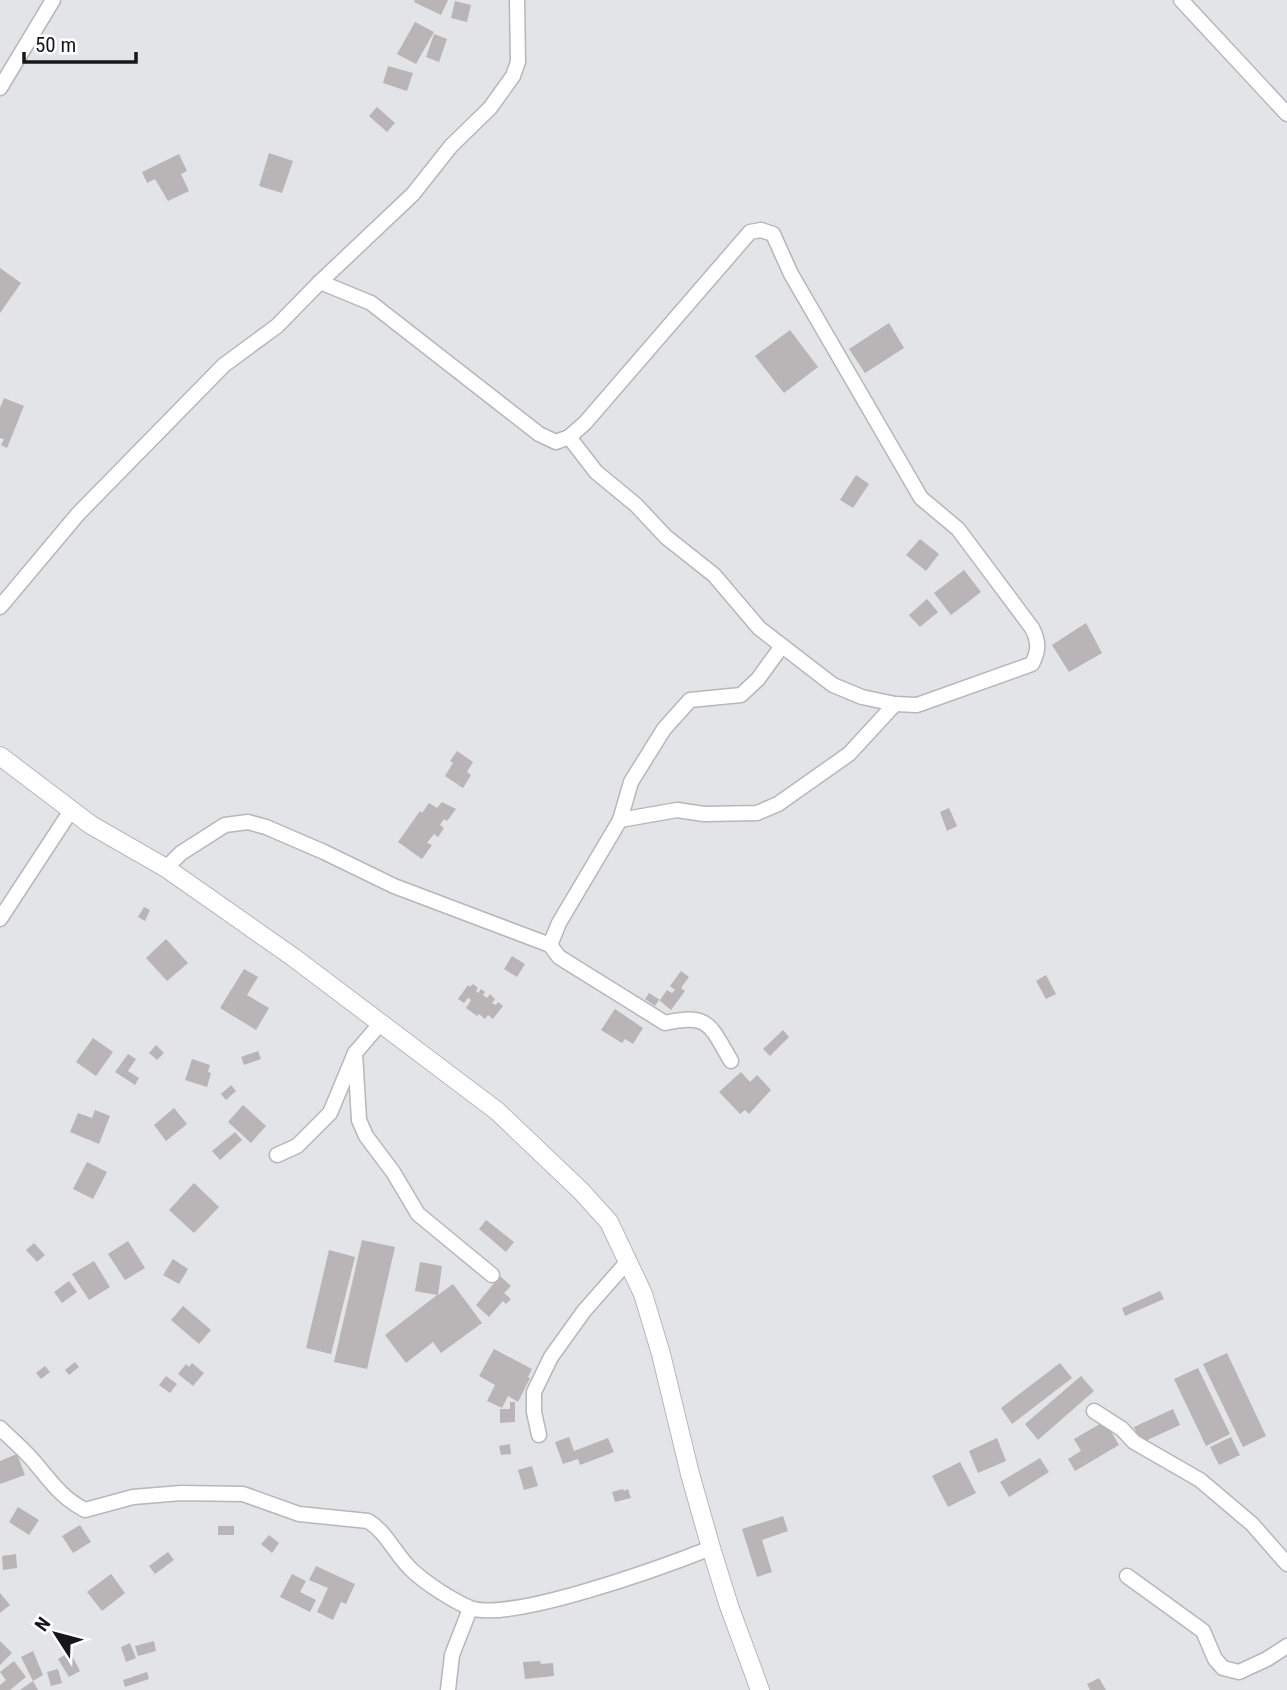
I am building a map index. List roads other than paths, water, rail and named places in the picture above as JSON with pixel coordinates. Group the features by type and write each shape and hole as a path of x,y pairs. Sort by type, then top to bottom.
{"street":[{"path":"0,88 53,0"},
{"path":"0,607 78,514 225,365 277,326 413,194 451,146 491,108 513,76 517,62 517,0"},
{"path":"1181,0 1287,114"},
{"path":"320,282 371,303 538,433 556,442 569,437 584,423 750,232 761,230 773,234 791,274 921,498 958,529 1032,628 1038,641 1037,654 1032,664 917,705 895,704 862,697 833,685 760,628 714,575 666,537 636,505 596,472 569,437"},
{"path":"550,945 559,923 620,820 631,782 664,729 690,700 741,695 758,679 782,646"},
{"path":"620,820 677,810 704,814 757,813 768,809 816,779 849,754 895,704"},
{"path":"0,756 91,825 166,868 293,957 497,1111 581,1191 609,1222 643,1294 711,1548 760,1690"},
{"path":"0,919 72,809"},
{"path":"166,868 181,853 225,825 248,822 266,827 394,886 550,945 559,957 664,1023 685,1019 702,1020 713,1030 731,1061"},
{"path":"277,1155 297,1146 330,1113 355,1054 380,1024"},
{"path":"355,1054 359,1120 366,1136 393,1172 418,1214 492,1275"},
{"path":"539,1435 534,1412 534,1392 551,1357 584,1311 628,1261"},
{"path":"1094,1411 1122,1429 1134,1442 1209,1487 1252,1524 1287,1564"},
{"path":"0,1428 35,1462 54,1488 70,1503 85,1510 133,1497 181,1493 243,1494 299,1514 368,1521 377,1527 413,1572 470,1609 497,1610 537,1604 627,1579 711,1548"},
{"path":"1127,1576 1203,1631 1215,1659 1223,1668 1239,1672 1287,1646"},
{"path":"447,1690 452,1656 470,1609"}]}
